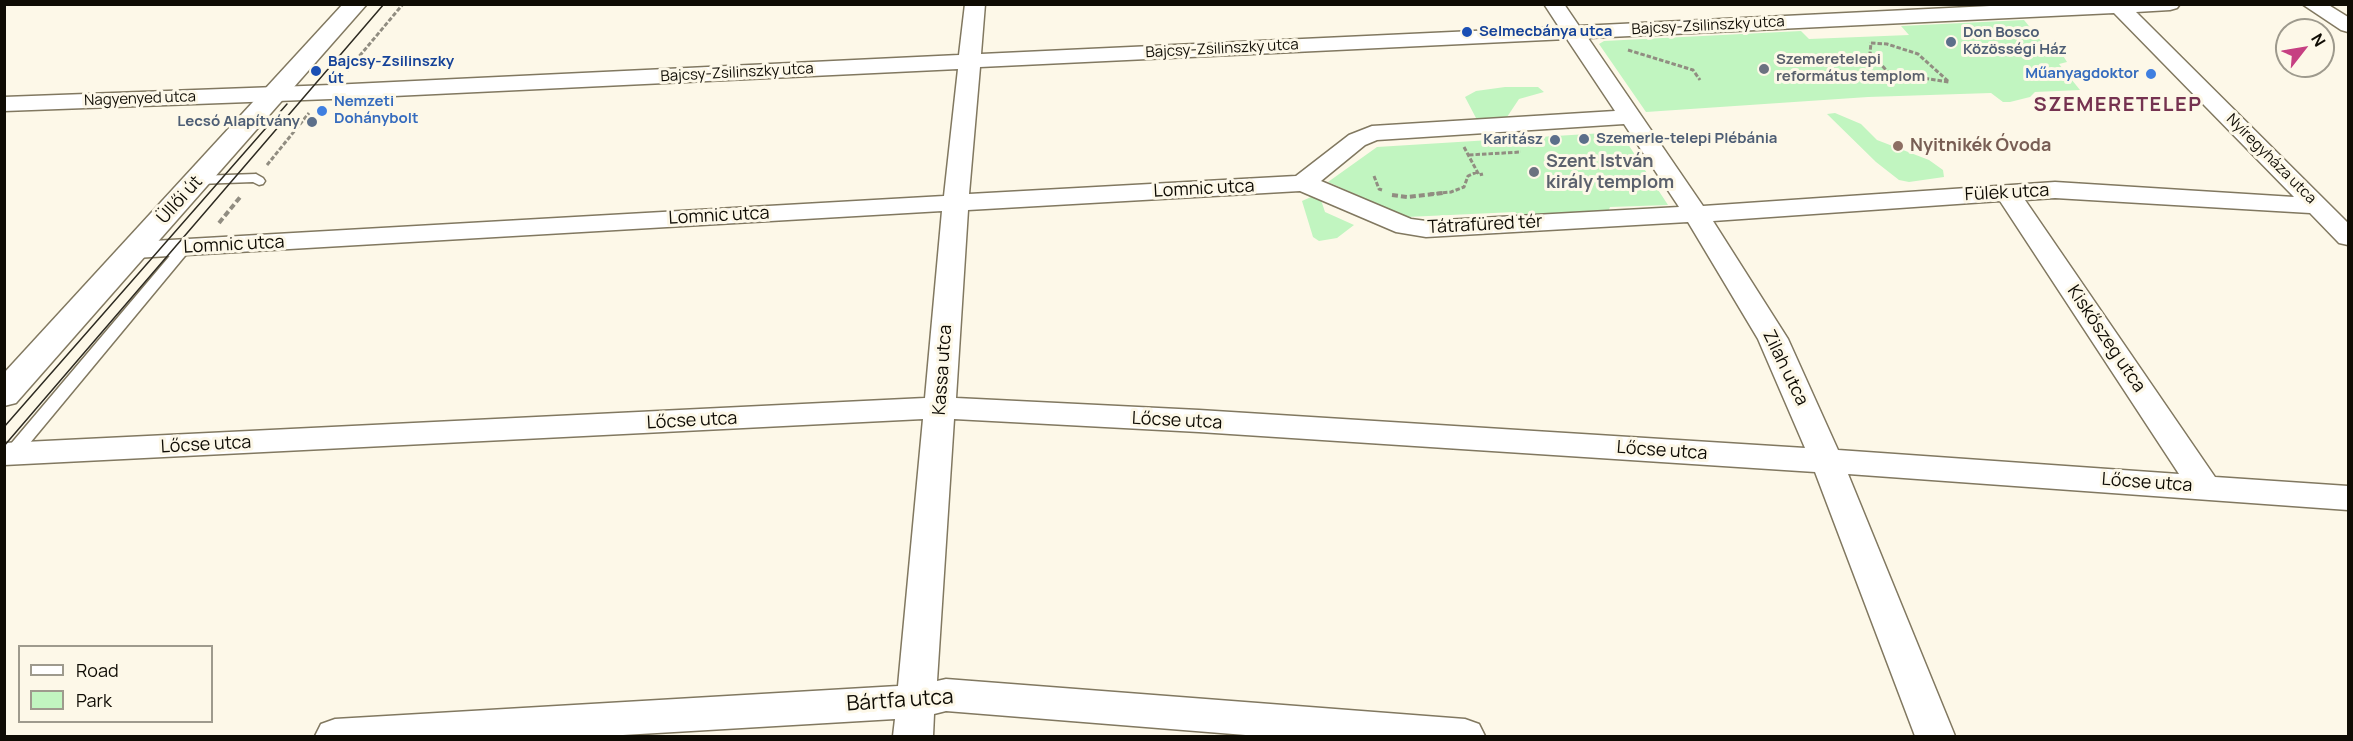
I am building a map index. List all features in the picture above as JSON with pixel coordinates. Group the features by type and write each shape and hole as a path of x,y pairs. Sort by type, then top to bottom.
{"main road":[{"name":"Üllői út","path":"4,395 356,4"}],"street":[{"name":"Kassa utca","path":"914,719 956,202 975,4"},
{"path":"1554,4 1572,32"},
{"path":"1791,4 1808,21"},
{"name":"Bajcsy-Zsilinszky utca","path":"274,94 2170,4"},
{"path":"2312,4 2349,26"},
{"name":"Nyíregyháza utca","path":"2118,6 2349,237"},
{"name":"Zilah utca","path":"1572,32 1696,214 1773,339 1827,461 1935,736"},
{"name":"Nagyenyed utca","path":"4,104 274,94"},
{"path":"1303,183 1357,140 1372,134 1630,117"},
{"name":"Lomnic utca","path":"135,250 1303,183"},
{"name":"Tátrafüred tér","path":"1303,183 1405,226 1426,229 1696,214"},
{"name":"Fülek utca","path":"1696,214 2055,190 2317,206"},
{"name":"Kiskőszeg utca","path":"2007,192 2205,486"},
{"name":"Lőcse utca","path":"7,457 941,408 1827,461 2349,498"},
{"name":"Bártfa utca","path":"335,736 914,719 946,695 1465,736"}],"lane":[{"path":"198,180 260,178"},
{"path":"7,457 184,248"}],"path":[{"path":"342,76 403,4"},
{"path":"1870,43 1887,44 1918,54 1949,82 1889,73 1870,53 1870,43"},
{"path":"1626,50 1693,70 1700,80"},
{"path":"1453,128 1477,172 1479,175 1483,174"},
{"path":"1469,156 1521,153"},
{"path":"1374,176 1379,189 1392,195 1407,197 1450,192 1464,187 1468,176 1477,172"}],"green space":[{"path":"2024,20 2051,53 2062,54 2067,62 2059,64 2080,90 2035,92 2030,97 2010,102 2003,102 1991,93 1868,97 1646,112 1599,44 1604,41 1801,31 1809,39 1909,35 1901,26"},
{"path":"1505,87 1538,87 1544,92 1519,99 1507,117 1495,122 1482,122 1476,118 1465,97 1476,91"},
{"path":"1835,113 1861,124 1877,140 1929,160 1943,170 1944,177 1909,182 1899,180 1876,162 1827,114"},
{"path":"1620,132 1668,205 1610,207 1606,217 1528,221 1515,212 1407,217 1328,182 1377,147"},
{"path":"1311,197 1321,200 1325,212 1354,225 1337,238 1319,241 1313,237 1302,201"}],"tram line":[{"path":"4,446 384,4"},
{"path":"4,427 287,104"}],"place":[{"name":"Selmecbánya utca","path":"1467,32"},
{"name":"Don Bosco Közösségi Ház","path":"1951,42"},
{"name":"Szemeretelepi református templom","path":"1764,69"},
{"name":"Bajcsy-Zsilinszky út","path":"316,71"},
{"name":"Műanyagdoktor","path":"2151,74"},
{"name":"Nemzeti Dohánybolt","path":"322,111"},
{"name":"Lecsó Alapítvány","path":"312,122"},
{"name":"Szemerle-telepi Plébánia","path":"1584,139"},
{"name":"Karitász","path":"1555,140"},
{"name":"Nyitnikék Óvoda","path":"1898,146"},
{"name":"Szent István király templom","path":"1534,172"}],"district":[{"name":"SZEMERETELEP","path":"2118,105"}]}
